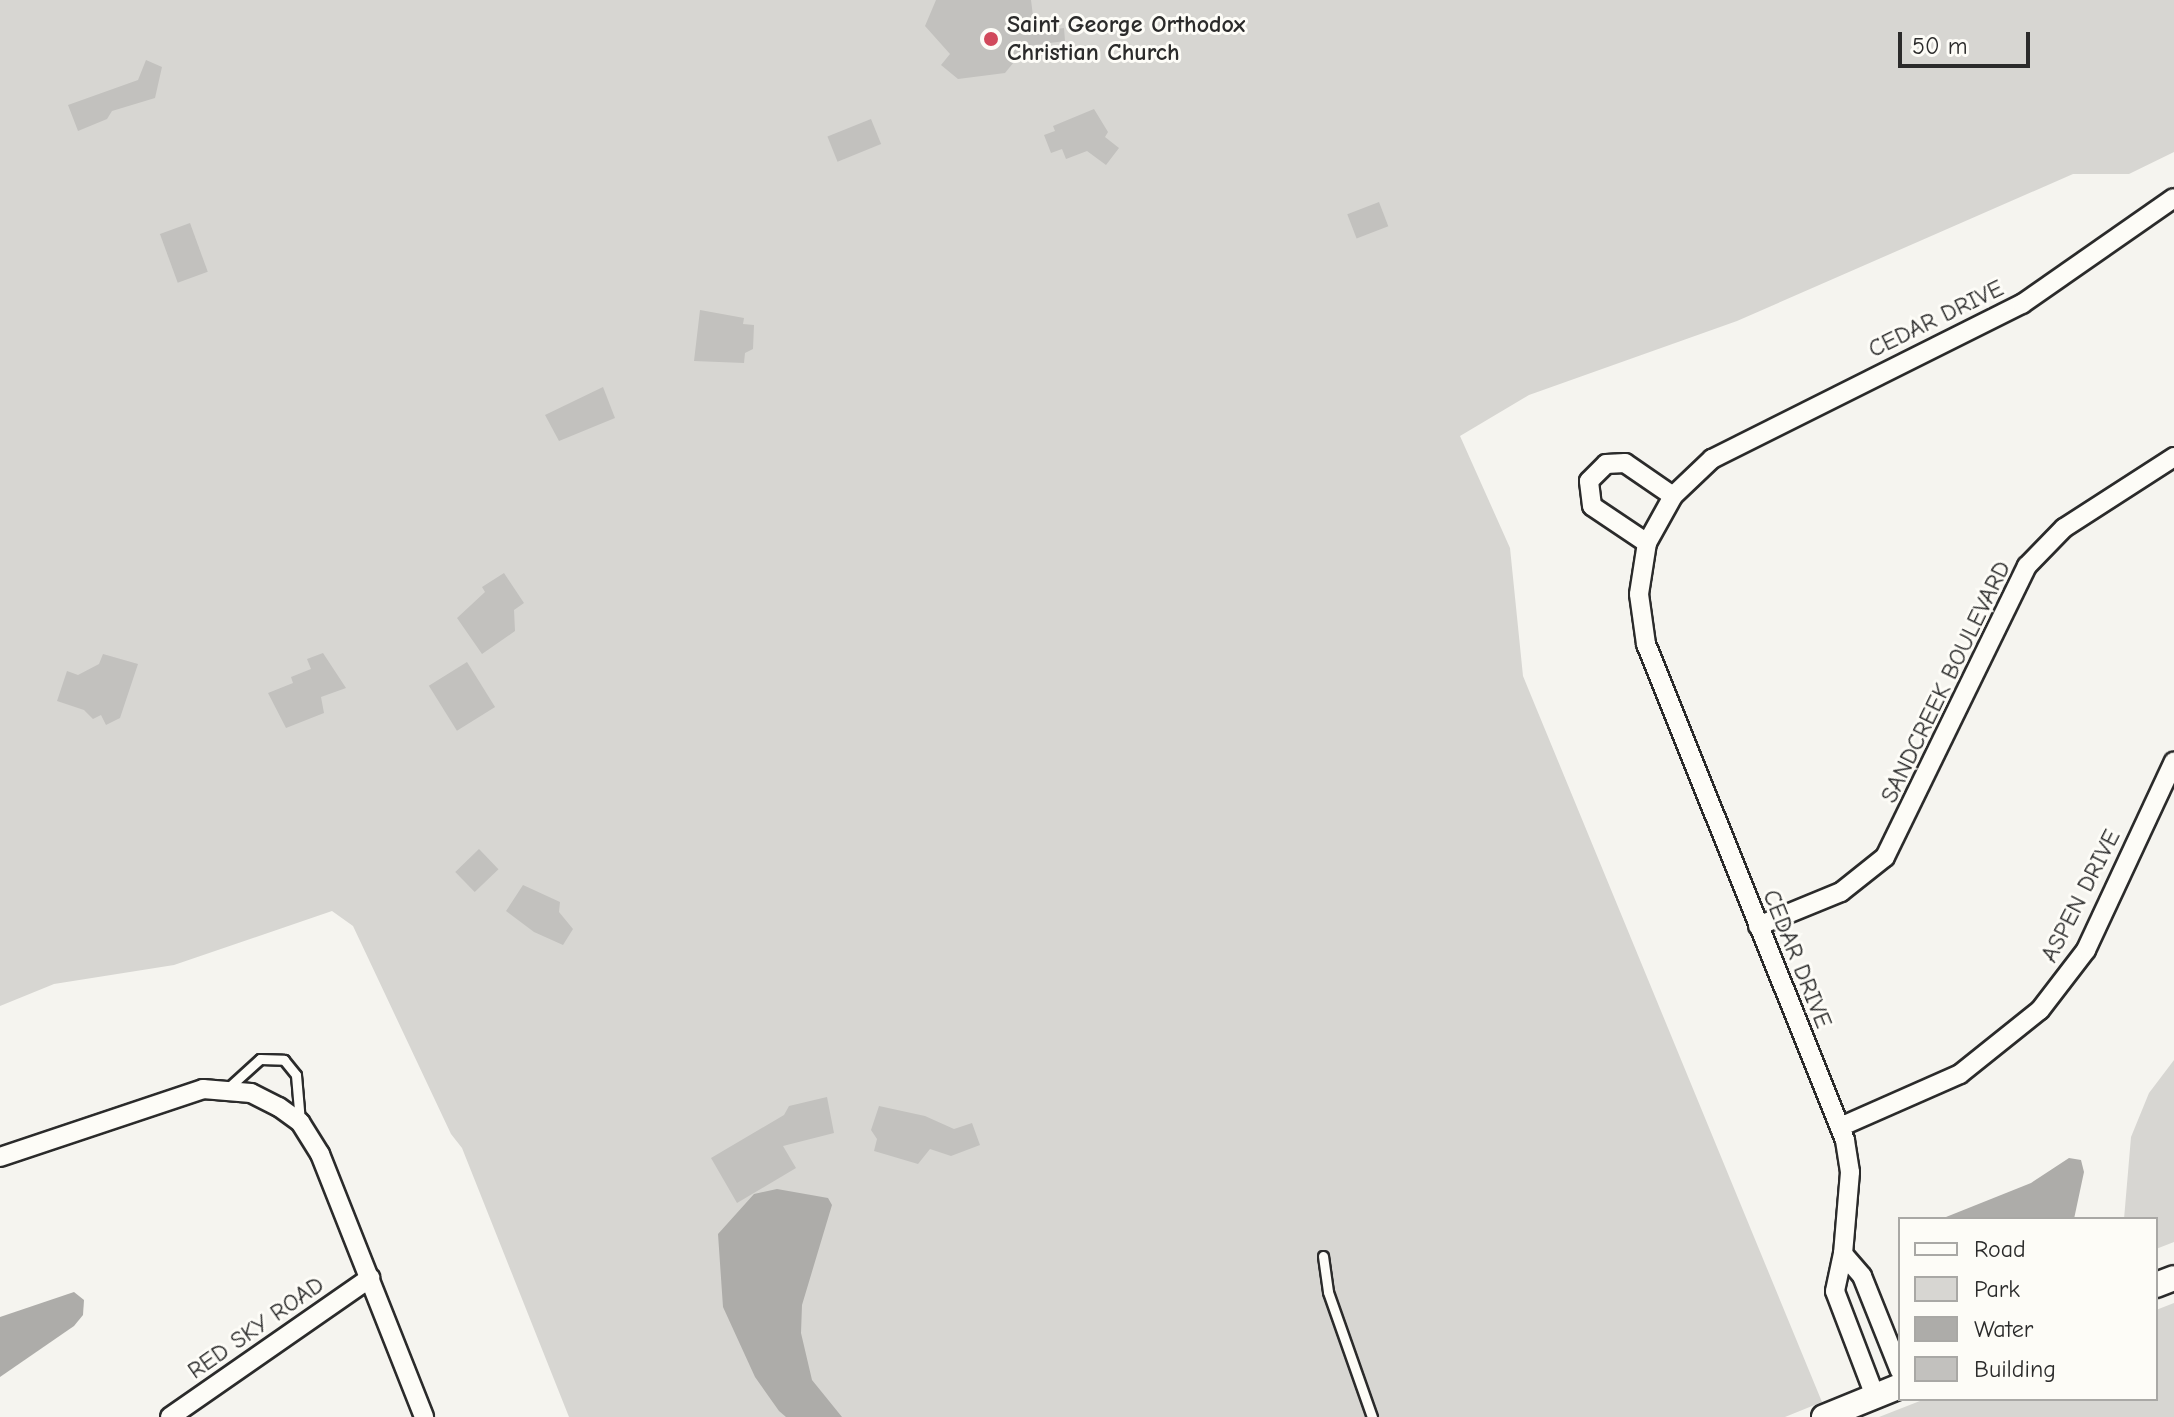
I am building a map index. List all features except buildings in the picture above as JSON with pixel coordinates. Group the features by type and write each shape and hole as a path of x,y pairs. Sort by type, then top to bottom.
{"street":[{"name":"CEDAR DRIVE","path":"1875,1396 1835,1291 1843,1254 1850,1172 1840,1127 1646,644 1639,594 1647,543 1673,496 1692,474 1737,444 2022,304 2174,198"},
{"name":"SANDCREEK BOULEVARD","path":"1758,926 1860,881 1885,857 2027,566 2064,528 2174,457"},
{"path":"1647,543 1592,506 1589,481 1606,464 1625,463 1673,496"},
{"name":"ASPEN DRIVE","path":"1840,1127 1960,1074 2040,1010 2086,950 2174,761"},
{"path":"0,1157 170,1096 228,1088 251,1093 300,1122 320,1154 424,1417"},
{"path":"1843,1254 1862,1276 1898,1366"},
{"name":"RED SKY ROAD","path":"170,1417 370,1278"},
{"path":"1824,1417 1898,1387"}],"lane":[{"path":"228,1088 260,1059 284,1060 296,1075 300,1122"},
{"path":"1323,1256 1328,1292 1372,1417"}],"green space":[{"path":"0,0 2174,0 2174,152 2129,174 2073,174 1737,321 1529,395 1460,436 1510,548 1523,676 1822,1402 1785,1417 569,1417 462,1148 451,1134 353,926 332,911 174,965 54,984 0,1006"},
{"path":"2174,1060 2174,1242 2158,1248 2158,1217 2124,1217 2131,1137 2149,1093"},
{"path":"2174,1303 2174,1417 1879,1417 1920,1401 2158,1401 2158,1309"}],"water":[{"path":"2069,1158 2081,1160 2084,1172 2074,1217 1946,1217 2031,1183"},
{"path":"777,1189 828,1198 832,1205 802,1305 801,1333 812,1380 842,1417 786,1417 779,1411 755,1377 723,1307 718,1234 754,1194"},
{"path":"74,1292 84,1300 83,1315 74,1326 0,1377 0,1317"}],"place":[{"name":"Saint George Orthodox Christian Church","path":"991,39"}]}
